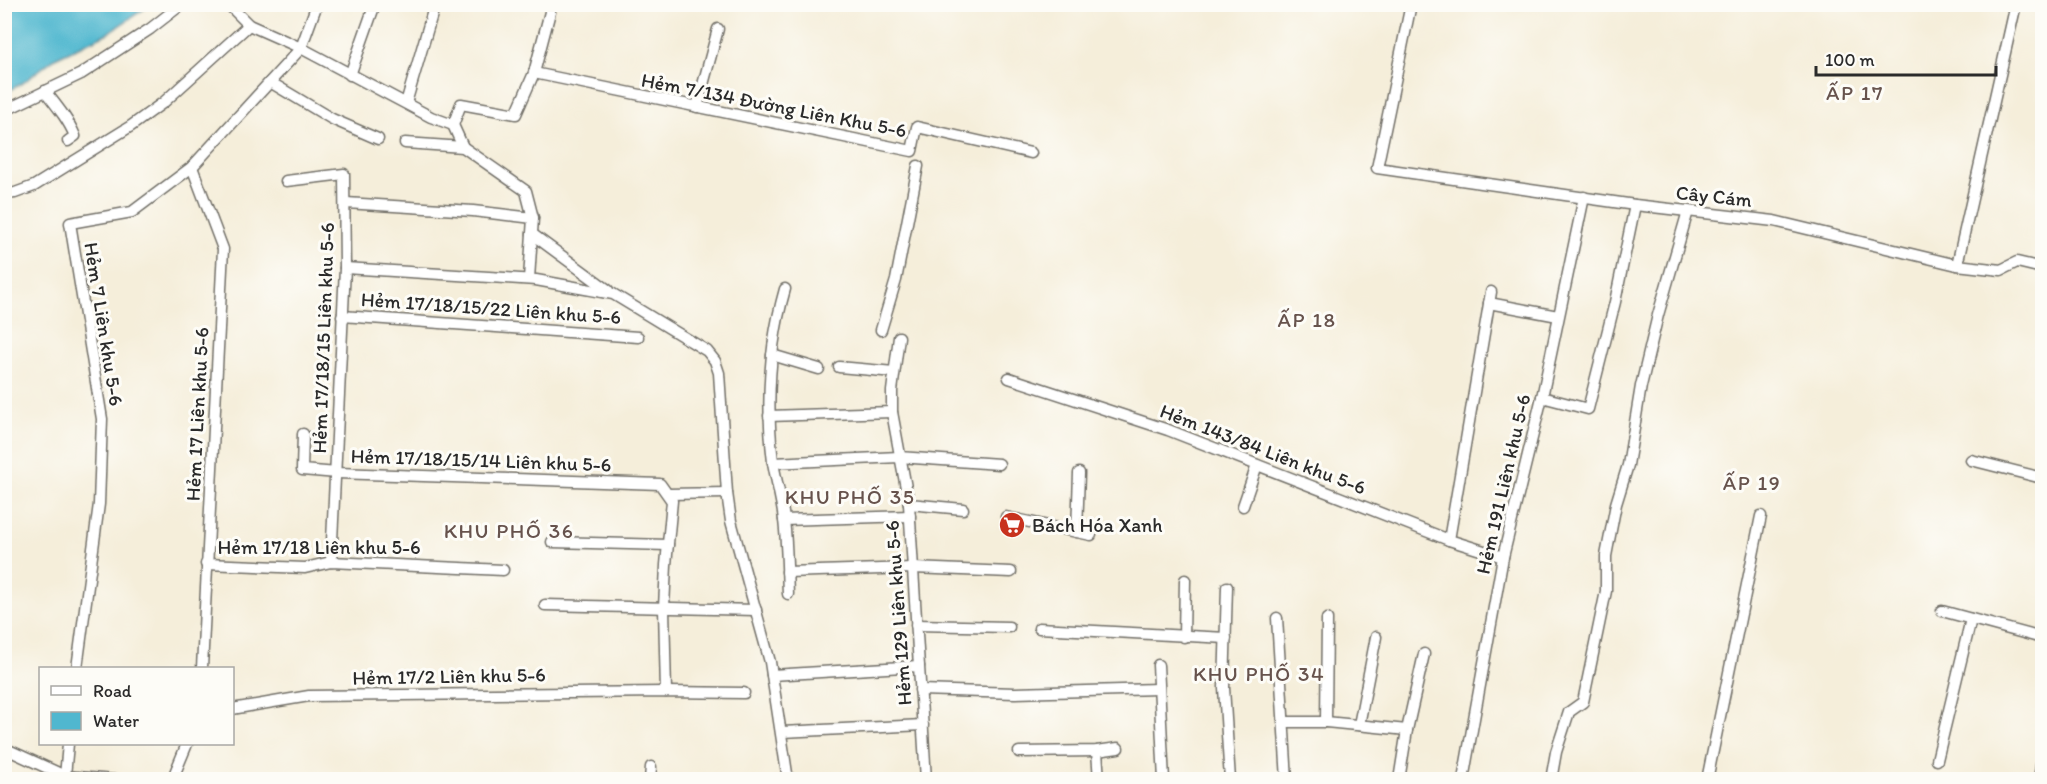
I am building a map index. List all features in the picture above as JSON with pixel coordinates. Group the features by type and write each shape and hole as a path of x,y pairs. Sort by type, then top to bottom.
{"street":[{"path":"4,111 81,74 150,29 182,4"},
{"path":"228,4 249,25 301,48 431,117 453,125"},
{"name":"Hẻm 7 Liên khu 5-6","path":"77,667 99,504 102,419 70,223 132,212 192,167 301,48 317,4"},
{"path":"350,75 375,4"},
{"path":"406,103 435,4"},
{"name":"Cây Cám","path":"1411,4 1377,168 1635,205 1774,221 1957,265 2001,270 2017,262 2043,268"},
{"path":"1957,265 2016,4"},
{"path":"528,279 533,218 526,191 463,147 453,125 461,104 516,114 534,73 550,12"},
{"path":"4,194 15,193 33,186 131,126 165,102 249,25"},
{"path":"696,107 718,29"},
{"name":"Hẻm 7/134 Đường Liên Khu 5-6","path":"534,73 912,151 917,127 1031,153"},
{"path":"270,82 332,119 378,140"},
{"path":"45,91 63,114 75,136 68,141"},
{"path":"405,143 463,147"},
{"path":"881,330 896,280 918,166"},
{"name":"Hẻm 17 Liên khu 5-6","path":"192,167 223,249 202,667"},
{"name":"Hẻm 17/18/15 Liên khu 5-6","path":"286,181 344,174 345,268 331,561"},
{"name":"Hẻm 191 Liên khu 5-6","path":"1462,780 1503,557 1542,398 1584,197"},
{"path":"346,203 473,211 533,218"},
{"path":"1542,398 1588,409 1615,302 1635,205"},
{"path":"1551,780 1556,752 1569,712 1583,702 1606,591 1606,556 1616,504 1628,465 1641,386 1658,315 1688,211"},
{"path":"532,234 613,294 707,351 716,361 719,373 731,521 770,662 788,780"},
{"path":"345,268 528,279 613,294"},
{"path":"785,289 775,328 769,416 774,464 784,520 788,594"},
{"path":"1449,540 1490,298 1558,316"},
{"name":"Hẻm 17/18/15/22 Liên khu 5-6","path":"342,316 638,337"},
{"name":"Hẻm 129 Liên khu 5-6","path":"898,337 891,391 892,412 909,504 926,780"},
{"path":"772,356 819,369"},
{"path":"839,367 894,372"},
{"name":"Hẻm 143/84 Liên khu 5-6","path":"1009,378 1168,430 1449,540 1503,557"},
{"path":"769,416 892,412"},
{"name":"Hẻm 17/18/15/14 Liên khu 5-6","path":"303,434 302,470 660,484 668,494"},
{"path":"774,464 899,457 999,464"},
{"path":"1971,460 2043,478"},
{"path":"1243,506 1257,465"},
{"path":"1077,532 1079,473"},
{"path":"666,692 664,608 672,501 668,494 727,493"},
{"path":"909,504 963,509"},
{"path":"784,520 910,516"},
{"path":"1006,516 1091,535"},
{"path":"1707,780 1761,516"},
{"path":"552,542 668,544"},
{"name":"Hẻm 17/18 Liên khu 5-6","path":"206,564 305,568 331,561 503,570"},
{"path":"787,572 913,568 1011,572"},
{"path":"1184,636 1185,580"},
{"path":"1227,587 1224,688 1230,780"},
{"path":"545,605 756,610"},
{"path":"1942,611 2043,638"},
{"path":"1277,618 1287,780"},
{"path":"1937,760 1971,618"},
{"path":"1326,722 1327,619"},
{"path":"916,625 1010,627"},
{"path":"1039,628 1226,638"},
{"path":"1359,725 1376,637"},
{"path":"1399,780 1407,730 1424,654"},
{"path":"1158,665 1164,780"},
{"path":"772,675 919,666"},
{"path":"920,690 1015,693 1158,689"},
{"name":"Hẻm 17/2 Liên khu 5-6","path":"234,709 309,696 744,693"},
{"path":"1283,722 1326,722 1407,730"},
{"path":"782,732 922,725"},
{"path":"65,776 68,745"},
{"path":"172,780 187,745"},
{"path":"4,748 65,776 114,780"},
{"path":"1019,752 1118,748"},
{"path":"1097,750 1099,780"},
{"path":"2039,780 2043,759"},
{"path":"650,780 651,767"}],"water":[{"path":"19,5 150,5 108,33 55,58 24,82 5,93 5,14"}],"place":[{"name":"Bách Hóa Xanh","path":"1012,525"}],"district":[{"name":"ẤP 17","path":"1855,92"},
{"name":"ẤP 18","path":"1307,319"},
{"name":"ẤP 19","path":"1752,482"},
{"name":"KHU PHỐ 35","path":"850,496"},
{"name":"KHU PHỐ 36","path":"509,530"},
{"name":"KHU PHỐ 34","path":"1259,673"}]}
